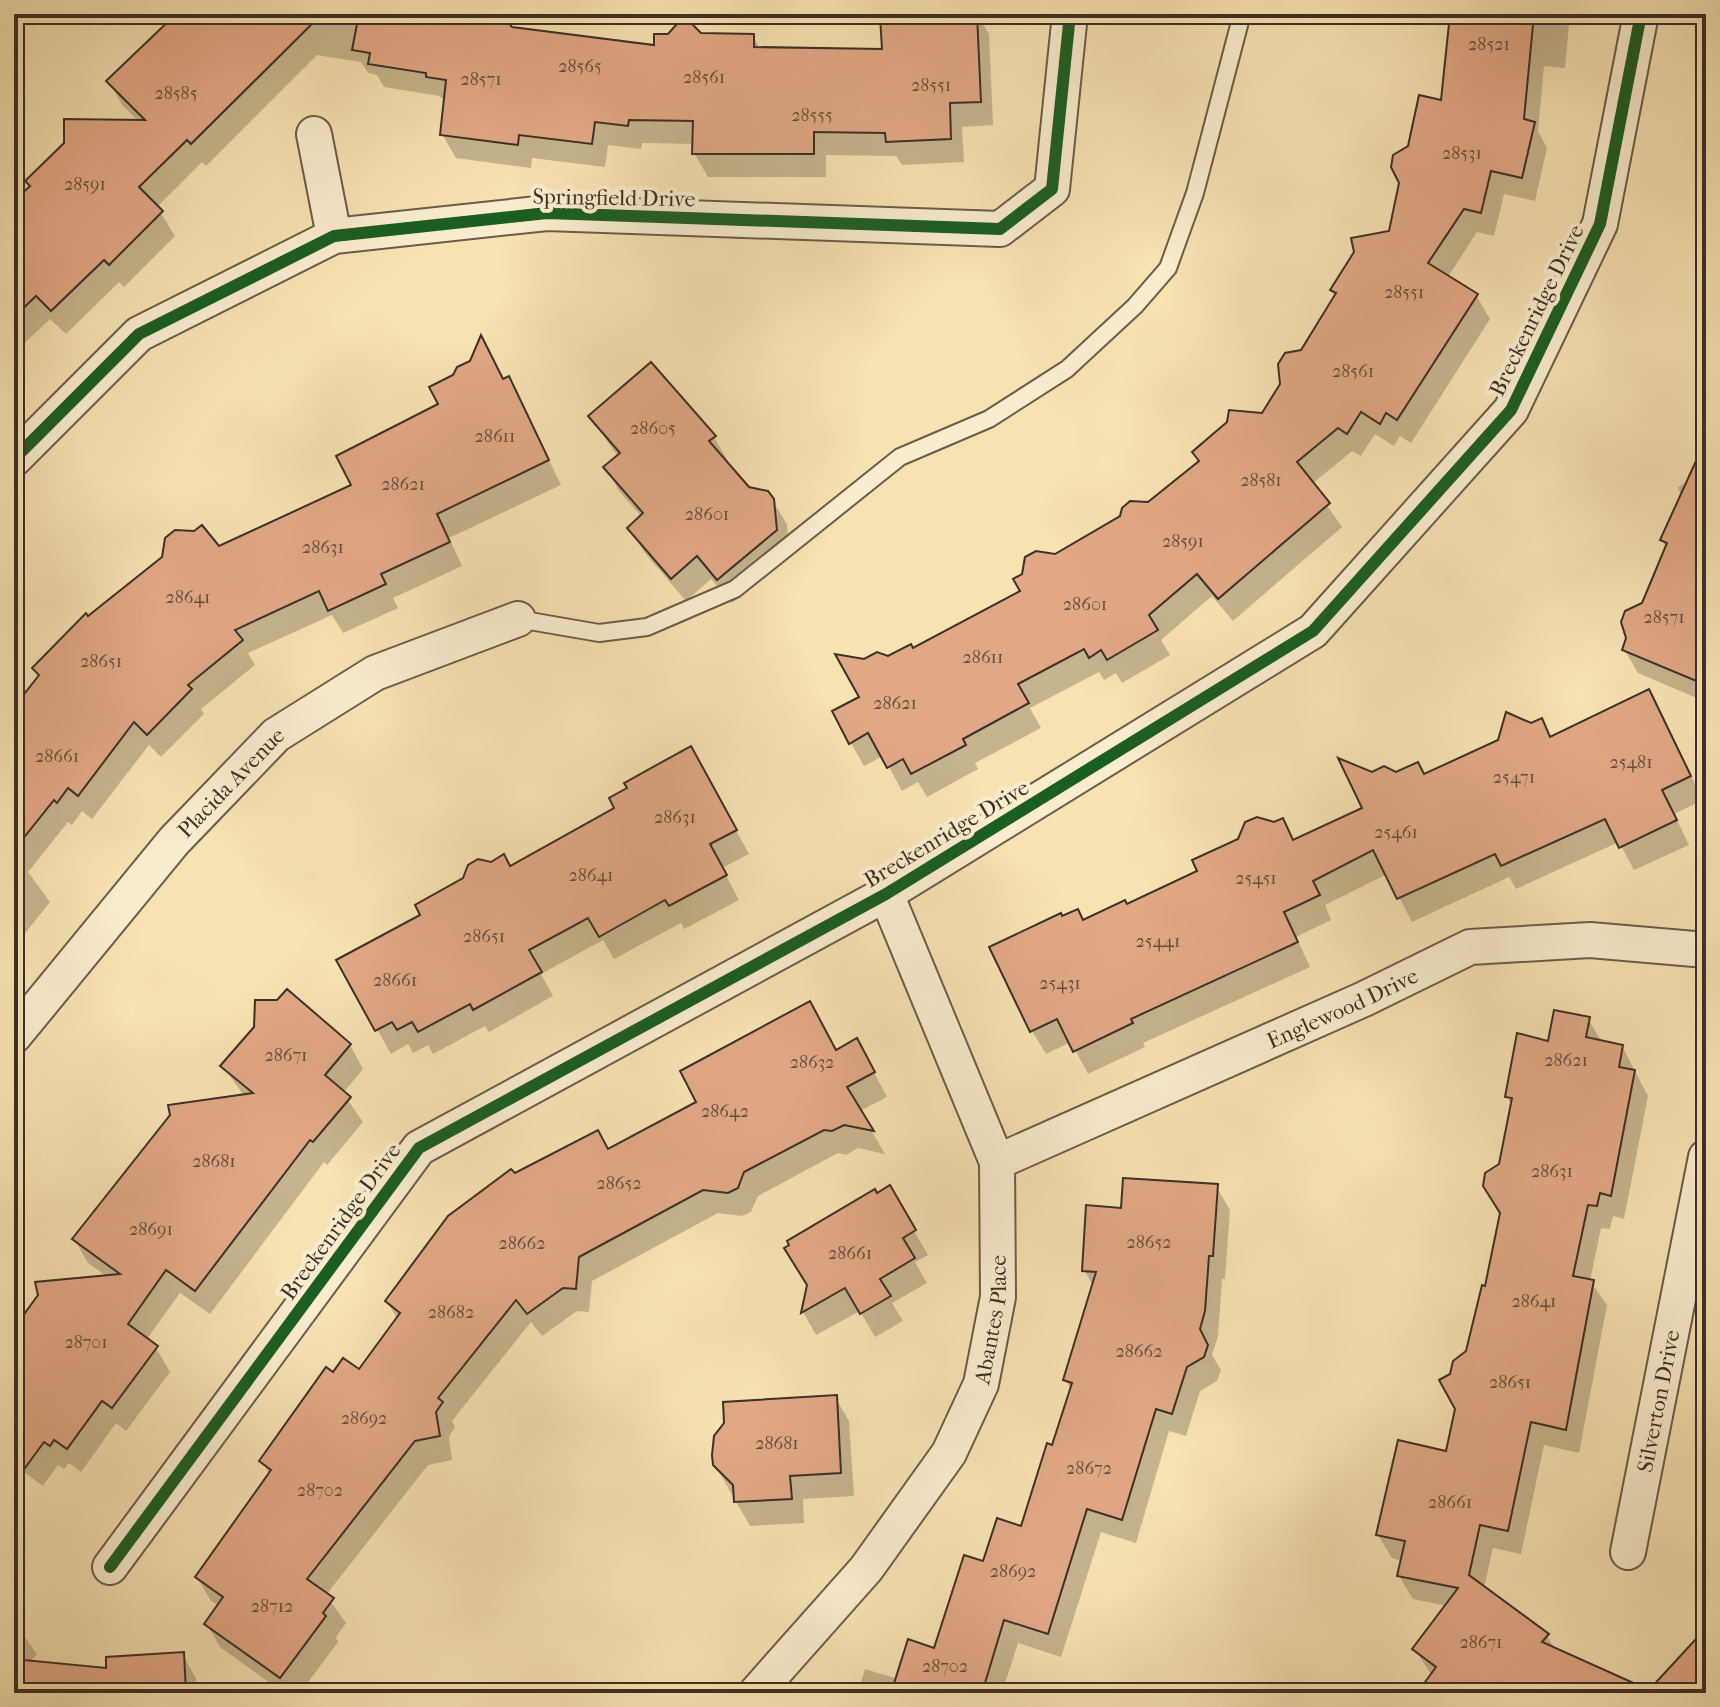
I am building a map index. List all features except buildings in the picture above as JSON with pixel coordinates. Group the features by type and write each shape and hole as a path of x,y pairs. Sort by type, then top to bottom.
{"street":[{"name":"Springfield Drive","path":"14,459 139,334 334,236 547,213 1000,229 1052,189 1070,14"},
{"name":"Breckenridge Drive","path":"110,1567 419,1148 886,894 1313,631 1511,410 1600,224 1641,14"},
{"path":"314,134 334,236"},
{"name":"Placida Avenue","path":"14,1036 174,841 276,735 375,673 518,619"},
{"name":"Abantes Place","path":"756,1693 866,1569 949,1453 981,1384 998,1297 997,1162 886,894"},
{"name":"Englewood Drive","path":"997,1162 1364,999 1470,947 1590,940 1706,950"},
{"name":"Silverton Drive","path":"1628,1552 1706,1157"}],"lane":[{"path":"518,619 599,633 647,627 735,589 900,457 989,419 1067,369 1135,306 1168,268 1195,193 1242,14"}],"cycle path":[{"path":"14,459 139,334 334,236 547,213 1000,229 1052,189 1070,14"},
{"path":"110,1567 419,1148 886,894 1313,631 1511,410 1600,224 1641,14"}]}
